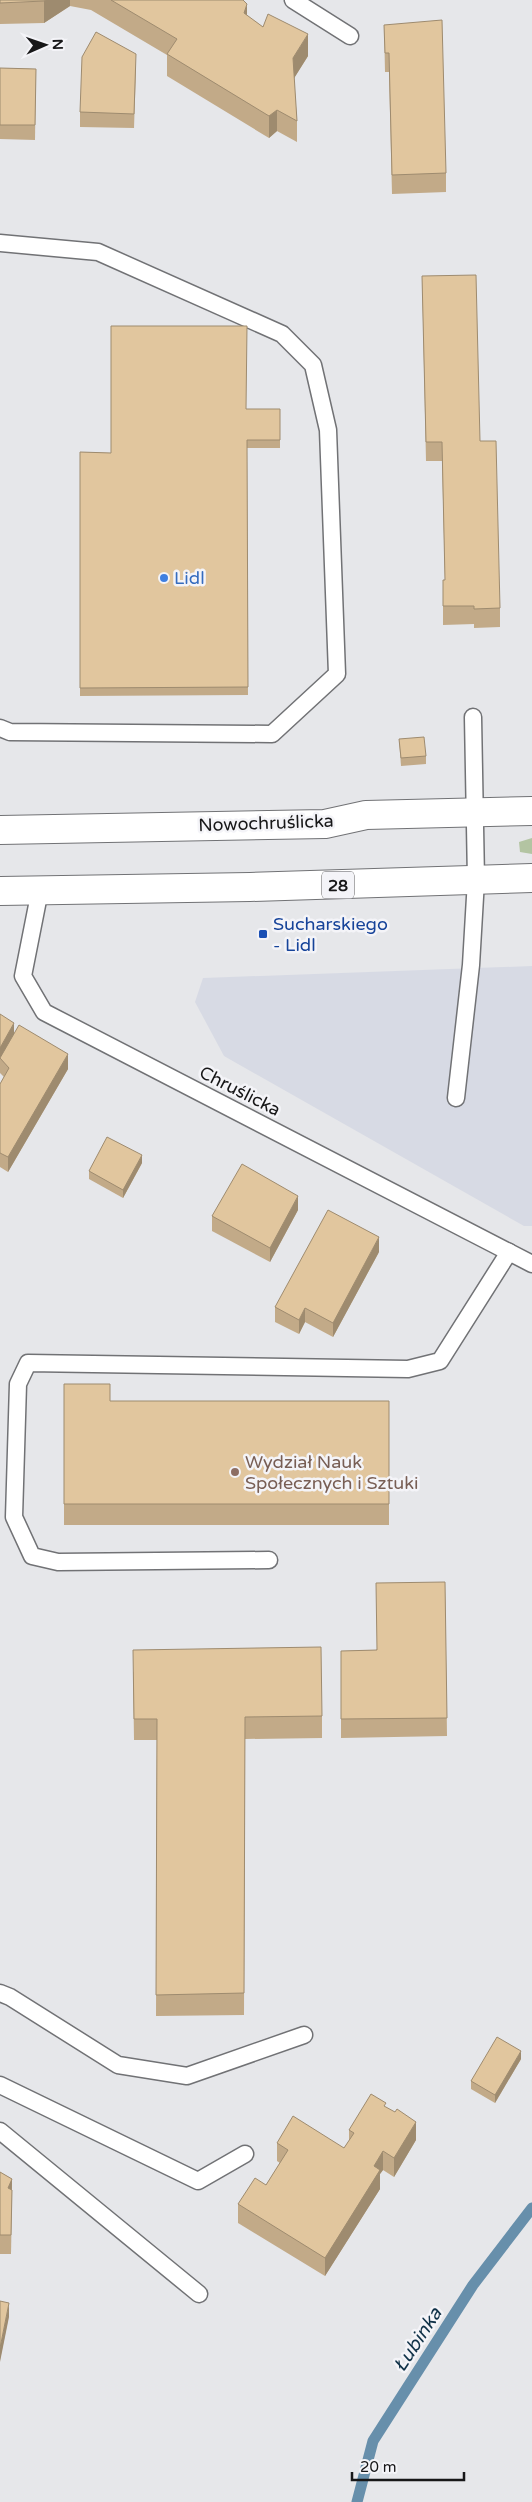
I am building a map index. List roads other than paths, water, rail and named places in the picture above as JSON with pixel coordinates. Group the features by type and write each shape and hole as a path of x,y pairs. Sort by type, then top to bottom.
{"main road":[{"name":"Nowochruślicka","path":"0,830 325,824 366,815 532,811"},
{"name":"28","path":"0,891 250,888 532,878"}],"lane":[{"path":"293,0 350,36"},
{"path":"0,243 98,252 282,334 313,365 328,430 337,674 272,734 10,732 0,728"},
{"path":"456,1098 471,965 476,880 473,717"},
{"name":"Chruślicka","path":"40,890 23,976 44,1012 532,1264"},
{"path":"270,1560 58,1562 32,1556 14,1516 18,1384 28,1363 408,1369 440,1361 509,1252"},
{"path":"0,1993 10,1997 118,2065 186,2076 304,2035"},
{"path":"0,2085 198,2181 245,2154"},
{"path":"0,2131 199,2294"}],"waterway":[{"name":"Łubinka","path":"357,2502 373,2441 473,2285 532,2208"}],"place":[{"name":"Lidl","path":"164,578"},
{"name":"Sucharskiego - Lidl","path":"263,934"},
{"name":"Wydział Nauk Społecznych i Sztuki","path":"235,1472"}]}
